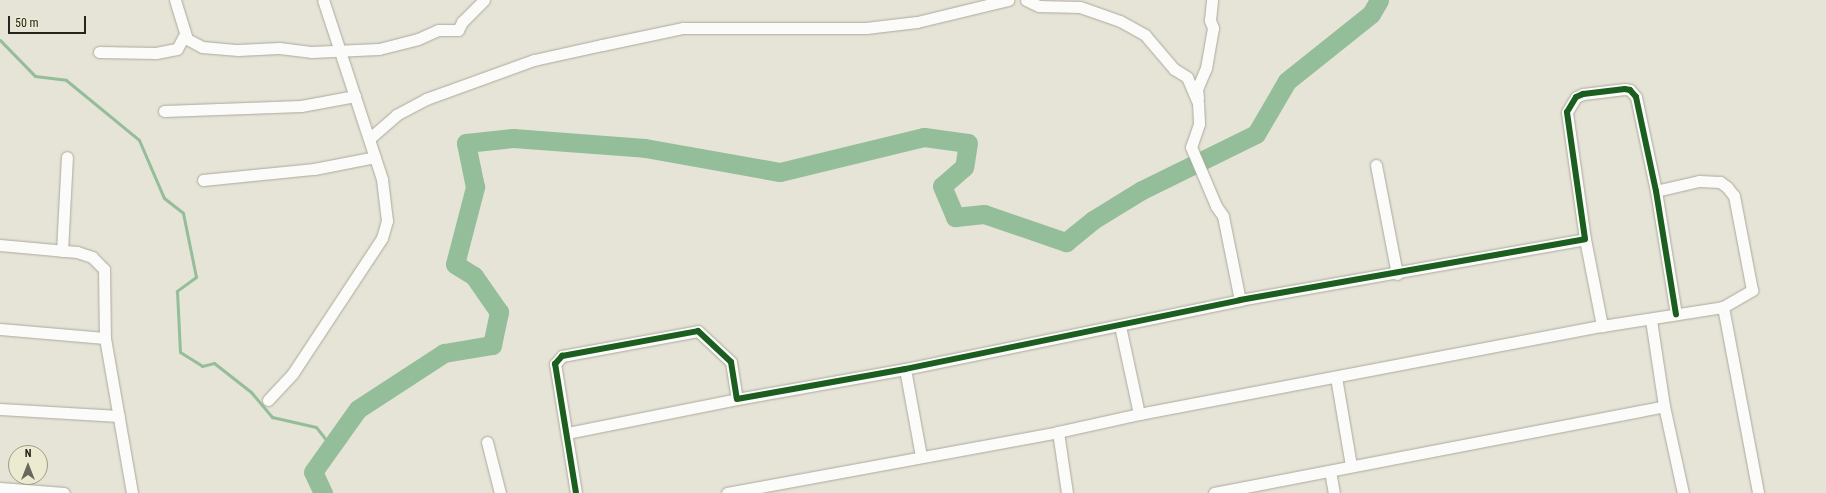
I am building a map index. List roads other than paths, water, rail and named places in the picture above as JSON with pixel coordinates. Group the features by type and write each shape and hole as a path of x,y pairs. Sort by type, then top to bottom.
{"street":[{"path":"175,0 187,39 202,47"},
{"path":"268,400 293,373 382,238 387,220 387,205 370,138 354,96 323,0"},
{"path":"99,52 156,53 176,49 202,47 238,50 279,48 311,52 338,49 379,49 418,39 438,30 458,30 462,22 484,0"},
{"path":"370,138 396,115 426,99 534,60 602,45 683,28 866,28 917,22 1008,0"},
{"path":"1026,0 1039,6 1080,7 1135,29 1145,35 1174,69 1188,77 1198,103"},
{"path":"1212,0 1210,20 1213,28 1206,68 1197,89 1199,124 1191,147 1216,206 1223,216 1240,300"},
{"path":"176,49 185,34"},
{"path":"1602,326 1585,239 1567,112 1576,97 1583,94 1620,89 1634,92 1656,191 1676,314"},
{"path":"164,111 301,106 354,96"},
{"path":"62,251 67,157"},
{"path":"204,180 314,169 375,157"},
{"path":"1376,165 1396,274"},
{"path":"727,493 921,456 1058,432 1138,414 1602,326 1651,320 1676,314 1723,307 1752,290 1734,196 1720,182 1712,181 1656,191"},
{"path":"567,433 737,399 905,369 1120,326 1240,300 1396,274 1585,239"},
{"path":"0,245 62,251 92,257 104,269 105,338 132,493"},
{"path":"1723,307 1758,493"},
{"path":"1651,320 1664,406 1683,493"},
{"path":"1120,326 1138,414"},
{"path":"0,328 105,338"},
{"path":"576,493 555,364 562,356 698,331 731,362 737,399"},
{"path":"905,369 921,456"},
{"path":"1336,377 1351,466"},
{"path":"1214,493 1664,406"},
{"path":"0,409 119,416"},
{"path":"1058,432 1067,493"},
{"path":"487,442 500,493"},
{"path":"1330,471 1334,493"},
{"path":"0,488 64,493"}],"waterway":[{"path":"323,493 313,472 358,409 444,353 492,345 499,312 474,276 455,264 475,187 466,143 513,138 645,148 780,172 924,137 968,143 964,167 942,186 955,217 984,214 1066,242 1093,220 1142,190 1256,134 1287,81 1371,14 1379,0"},
{"path":"0,40 35,76 66,80 139,140 164,198 183,213 196,277 177,291 180,352 202,366 214,363 251,392 272,417 316,427 331,446"}]}
